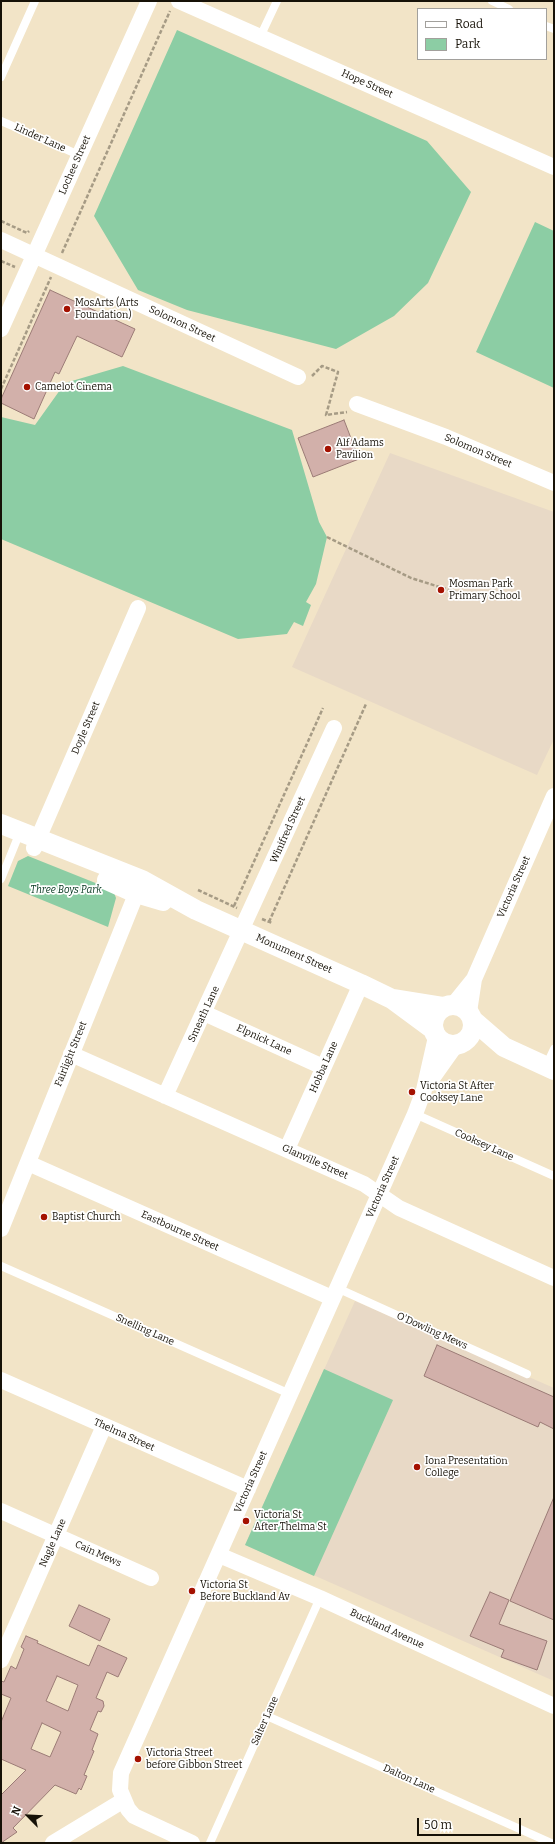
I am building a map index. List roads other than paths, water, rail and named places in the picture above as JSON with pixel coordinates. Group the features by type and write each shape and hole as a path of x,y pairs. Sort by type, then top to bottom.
{"street":[{"name":"Lochee Street","path":"1,329 149,1"},
{"name":"Hope Street","path":"175,5 260,37 554,167"},
{"name":"Solomon Street","path":"1,240 298,377"},
{"name":"Solomon Street","path":"357,404 446,437 554,483"},
{"name":"Doyle Street","path":"22,839 138,608"},
{"name":"Winifred Street","path":"242,932 334,728"},
{"name":"Victoria Street","path":"460,1011 553,802"},
{"name":"Monument Street","path":"1,824 22,839 196,910 242,932 361,984 392,999 435,1034"},
{"name":"Fairlight Street","path":"1,1229 139,886"},
{"name":"Smeath Lane","path":"165,1096 242,932"},
{"name":"Hobba Lane","path":"287,1149 361,984"},
{"name":"Monument Street","path":"392,999 460,1011"},
{"path":"460,1011 435,1017 435,1034 444,1044 504,1047"},
{"path":"460,1011 472,1034 460,1044"},
{"path":"460,1011 504,1047 550,1068"},
{"name":"Elpnick Lane","path":"204,1013 323,1068"},
{"name":"Victoria Street","path":"124,1800 120,1782 121,1773 415,1114 424,1090 435,1034"},
{"name":"Victoria Street","path":"424,1090 460,1044"},
{"name":"Glanville Street","path":"71,1054 364,1184 399,1208 554,1278"},
{"name":"Eastbourne Street","path":"28,1163 334,1293"},
{"name":"Thelma Street","path":"1,1380 248,1489"},
{"name":"Nagle Lane","path":"1,1660 104,1426"},
{"name":"Cain Mews","path":"1,1511 150,1578"},
{"name":"Buckland Avenue","path":"219,1555 320,1598 554,1706"},
{"path":"53,1843 124,1800 134,1816 192,1843"}],"lane":[{"path":"1,77 35,1"},
{"path":"260,37 277,1"},
{"path":"492,1 507,8"},
{"name":"Linder Lane","path":"1,121 79,155"},
{"path":"1,879 22,839"},
{"path":"550,1068 554,1049"},
{"name":"Cooksey Lane","path":"415,1114 554,1176"},
{"name":"Snelling Lane","path":"1,1266 290,1394"},
{"name":"O'Dowling Mews","path":"334,1293 527,1374"},
{"name":"Salter Lane","path":"210,1843 320,1598"},
{"name":"Dalton Lane","path":"267,1716 551,1843"}],"place":[{"name":"MosArts (Arts Foundation)","path":"67,309"},
{"name":"Camelot Cinema","path":"27,387"},
{"name":"Alf Adams Pavilion","path":"328,449"},
{"name":"Mosman Park Primary School","path":"441,590"},
{"name":"Victoria St After Cooksey Lane","path":"412,1092"},
{"name":"Baptist Church","path":"44,1217"},
{"name":"Iona Presentation College","path":"417,1467"},
{"name":"Victoria St After Thelma St","path":"246,1521"},
{"name":"Victoria St Before Buckland Av","path":"192,1591"},
{"name":"Victoria Street before Gibbon Street","path":"138,1759"}],"park label":[{"name":"Three Boys Park","path":"66,890"}]}
